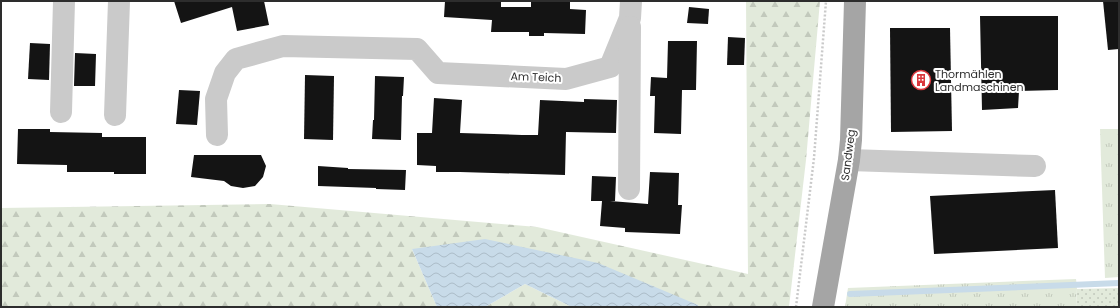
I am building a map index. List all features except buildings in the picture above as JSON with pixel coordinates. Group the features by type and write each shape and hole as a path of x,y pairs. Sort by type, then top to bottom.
{"main road":[{"name":"Sandweg","path":"823,307 849,160 851,140 854,1"}],"street":[{"path":"61,112 64,1"},
{"path":"114,115 119,1"},
{"path":"629,189 631,10"},
{"name":"Am Teich","path":"217,135 216,99 225,73 236,59 283,46 417,49 438,73 566,79 610,67 631,10"},
{"path":"849,160 1035,166"}],"path":[{"path":"796,307 814,158 826,1"}],"green space":[{"path":"746,1 820,1 806,160 789,307 698,307 698,305 412,249 437,307 1,307 1,208 270,204 537,227 748,274"},
{"path":"1100,129 1119,129 1119,277 1105,278"},
{"path":"1076,279 1076,307 845,307 848,288"},
{"path":"525,284 572,307 485,307"},
{"path":"1119,288 1119,307 1076,307 1077,289"}],"water":[{"path":"485,239 598,263 698,305 698,307 572,307 525,284 485,307 437,307 412,249"}],"waterway":[{"path":"850,294 1119,283"}],"place":[{"name":"Thormählen Landmaschinen","path":"921,80"}]}
